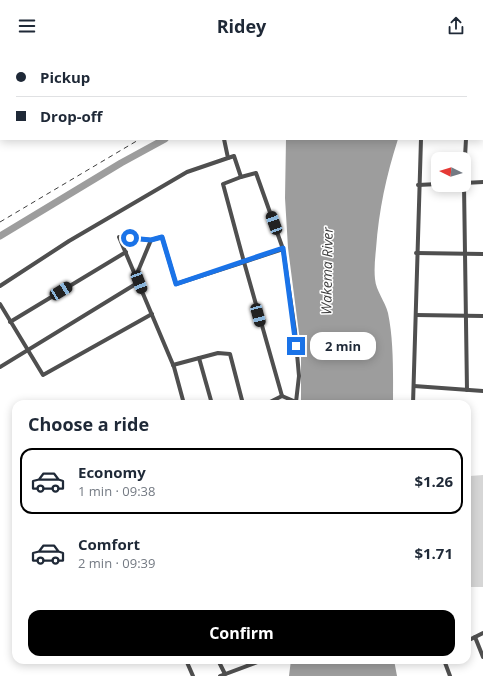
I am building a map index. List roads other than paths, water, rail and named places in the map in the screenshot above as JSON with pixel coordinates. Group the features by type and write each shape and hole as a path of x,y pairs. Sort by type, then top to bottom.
{"street":[{"path":"224,140 228,158"},
{"path":"413,400 418,185 421,140"},
{"path":"465,152 466,140"},
{"path":"0,286 69,241 186,172 234,156 241,177"},
{"path":"282,396 244,262 224,184 256,173 283,248 295,331 299,389 296,400"},
{"path":"471,183 483,182"},
{"path":"418,185 431,184"},
{"path":"464,192 467,390"},
{"path":"183,400 173,365 119,237 151,240 162,237 176,284 283,248"},
{"path":"136,276 151,240"},
{"path":"10,322 126,252"},
{"path":"416,253 464,252 483,254"},
{"path":"0,366 139,282"},
{"path":"0,304 43,375 152,314"},
{"path":"416,315 483,316"},
{"path":"173,365 218,352 230,354 242,400"},
{"path":"199,358 211,400"},
{"path":"414,386 483,391"},
{"path":"274,400 282,396 291,400"},
{"path":"471,639 483,633"},
{"path":"475,637 483,657"},
{"path":"188,664 193,676"},
{"path":"220,664 225,674"},
{"path":"220,676 252,664"},
{"path":"446,664 450,676"}],"water":[{"name":"Wakema River","path":"286,140 398,140 381,207 377,234 375,268 376,283 387,309 390,324 393,358 393,400 301,400 301,349 288,248 285,198"},
{"path":"290,664 395,664 397,676 289,676"}],"waterway":[{"path":"0,236 121,163 163,140"}]}
